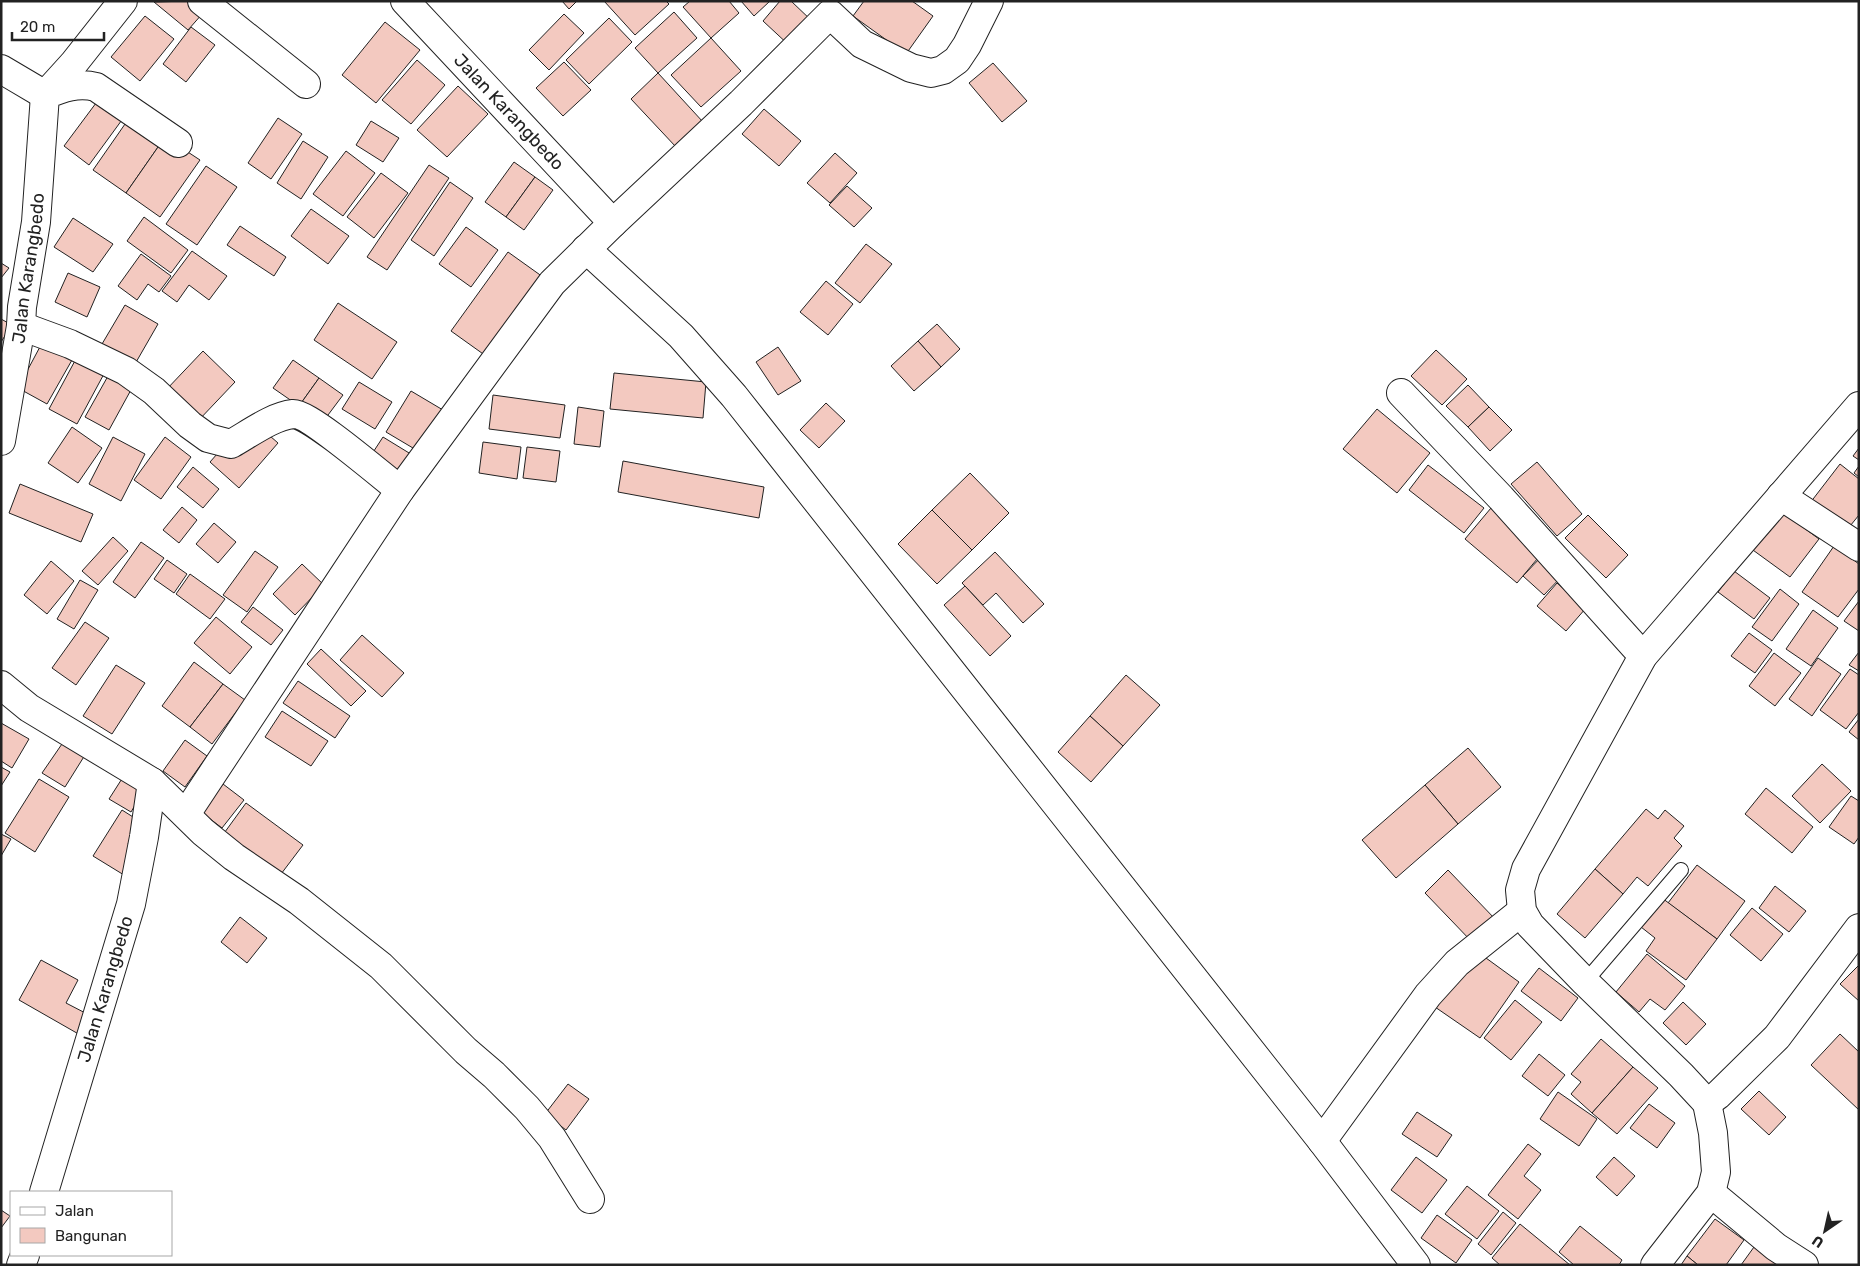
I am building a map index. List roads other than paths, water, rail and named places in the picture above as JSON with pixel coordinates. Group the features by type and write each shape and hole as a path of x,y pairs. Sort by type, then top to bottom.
{"street":[{"path":"45,95 74,63 123,1"},
{"path":"202,1 306,84"},
{"name":"Jalan Karangbedo","path":"405,1 613,223"},
{"path":"186,814 400,490 552,283 741,103 836,7 862,44 911,68 931,73 944,70 957,60 967,45 989,1"},
{"path":"1,68 45,95"},
{"path":"45,95 64,87 88,85 96,87 178,143"},
{"name":"Jalan Karangbedo","path":"1,441 21,326 22,307 36,222 45,95"},
{"path":"586,249 680,336 734,396 1322,1141 1416,1265"},
{"path":"21,326 70,344 126,371 154,391 190,425 208,438 231,444 279,417 296,414 317,425 400,490"},
{"path":"1400,393 1501,498 1643,656"},
{"path":"1655,1265 1711,1193 1716,1172 1713,1133 1707,1103 1530,925 1522,912 1520,890 1526,869 1643,656 1859,406"},
{"path":"1781,496 1859,547"},
{"path":"1,685 29,708 152,782 203,832 234,857 298,901 381,966 466,1051 494,1075 527,1108 552,1138 590,1199"},
{"name":"Jalan Karangbedo","path":"44,1191 131,904 152,782"},
{"path":"1322,1141 1428,995 1457,963 1522,912"},
{"path":"1707,1103 1718,1095 1777,1037 1859,928"},
{"path":"1711,1193 1776,1247 1804,1265"}],"lane":[{"path":"1585,982 1682,870"}]}
